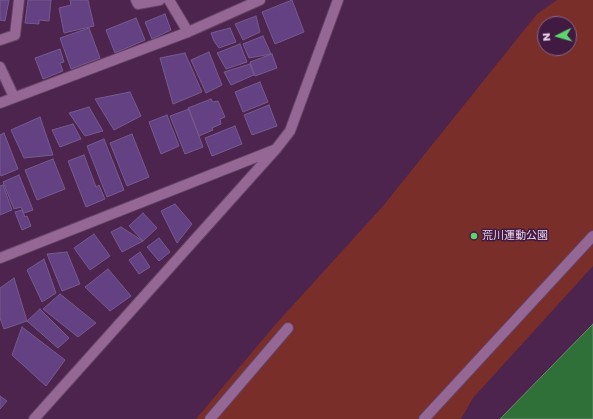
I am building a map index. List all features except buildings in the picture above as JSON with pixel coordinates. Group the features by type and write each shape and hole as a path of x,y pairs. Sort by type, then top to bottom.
{"street":[{"path":"0,40 15,35 19,0"},
{"path":"136,0 138,4 160,0"},
{"path":"169,0 188,32"},
{"path":"0,103 188,32 246,3 260,0"},
{"path":"34,419 276,149 290,131 338,0"},
{"path":"0,67 14,97"},
{"path":"0,258 276,149"},
{"path":"424,419 593,236"},
{"path":"210,419 288,328"}],"shaded area":[{"name":"荒川運動公園","path":"557,0 593,0 593,266 473,398 461,419 196,419 275,325 383,206 537,14"},
{"path":"593,324 593,419 500,419"}],"place":[{"name":"荒川運動公園","path":"474,236"}]}
